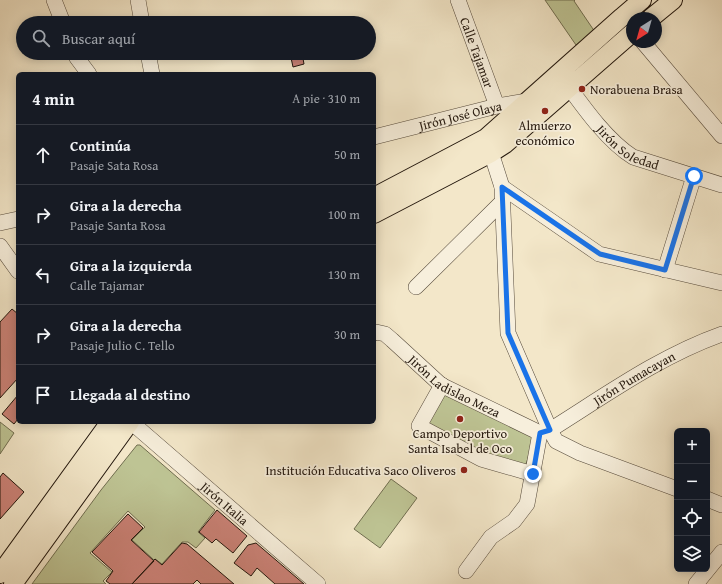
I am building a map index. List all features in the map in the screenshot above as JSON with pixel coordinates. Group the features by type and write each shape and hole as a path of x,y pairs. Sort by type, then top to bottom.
{"main road":[{"path":"634,12 642,0"},
{"path":"658,12 673,0"},
{"path":"376,213 489,146 527,101 559,74 626,24"},
{"path":"376,196 489,146 505,144 626,38"},
{"path":"0,574 109,424"},
{"path":"13,584 130,424"}],"street":[{"path":"54,0 60,16"},
{"path":"138,0 141,16"},
{"name":"Calle Tajamar","path":"458,0 497,106"},
{"path":"648,48 722,136"},
{"path":"78,60 88,72"},
{"path":"149,60 152,72"},
{"name":"Jirón Soledad","path":"559,74 612,141 623,151 633,157 722,185"},
{"name":"Jirón José Olaya","path":"376,136 497,106 527,101 546,108"},
{"path":"466,571 491,537 514,521 527,504 533,474 545,432 508,333 502,187 489,146"},
{"path":"665,270 694,176"},
{"path":"502,187 600,254 722,283"},
{"path":"416,287 502,202"},
{"path":"0,223 16,219"},
{"path":"0,246 16,268"},
{"name":"Jirón Ladislao Meza","path":"376,332 385,334 442,385 545,432 556,441 580,453 674,488"},
{"name":"Jirón Pumacayan","path":"545,432 668,357 703,340 722,334"},
{"path":"442,385 419,426 481,459 533,474"},
{"name":"Jirón Italia","path":"133,424 318,584"},
{"path":"710,500 722,504"},
{"path":"696,584 722,552"}],"green space":[{"path":"545,0 575,0 574,1 595,32 576,45"},
{"path":"441,392 534,438 525,468 473,452 426,424"},
{"path":"0,422 14,433 0,454"},
{"path":"137,445 140,445 215,510 198,532 205,538 196,548 188,542 182,542 162,564 155,559 154,560 132,540 145,527 128,511 90,553 112,572 103,581 106,584 32,584 101,490"},
{"path":"391,479 417,498 380,548 354,529"}],"building":[{"path":"292,60 303,60 304,64 293,67"},
{"path":"12,309 16,312 16,380 0,398 0,322"},
{"path":"16,397 16,422 14,424 2,414"},
{"path":"3,473 24,492 0,519 0,477"},
{"path":"217,510 247,536 233,553 216,539 212,543 199,532"},
{"path":"128,514 143,528 131,540 154,561 132,584 110,584 106,581 113,571 92,552"},
{"path":"182,543 187,544 234,584 201,584 197,580 193,584 132,584 155,559 162,565"},
{"path":"256,543 304,584 275,584 257,568 251,576 234,563 248,545"}],"place":[{"name":"Norabuena Brasa","path":"582,89"},
{"name":"Almuerzo económico","path":"545,111"},
{"name":"Campo Deportivo Santa Isabel de Oco","path":"460,419"},
{"name":"Institución Educativa Saco Oliveros","path":"464,470"}],"route":[{"path":"533,474 540,433 550,430 508,333 502,187 600,254 665,270 694,176"}]}
